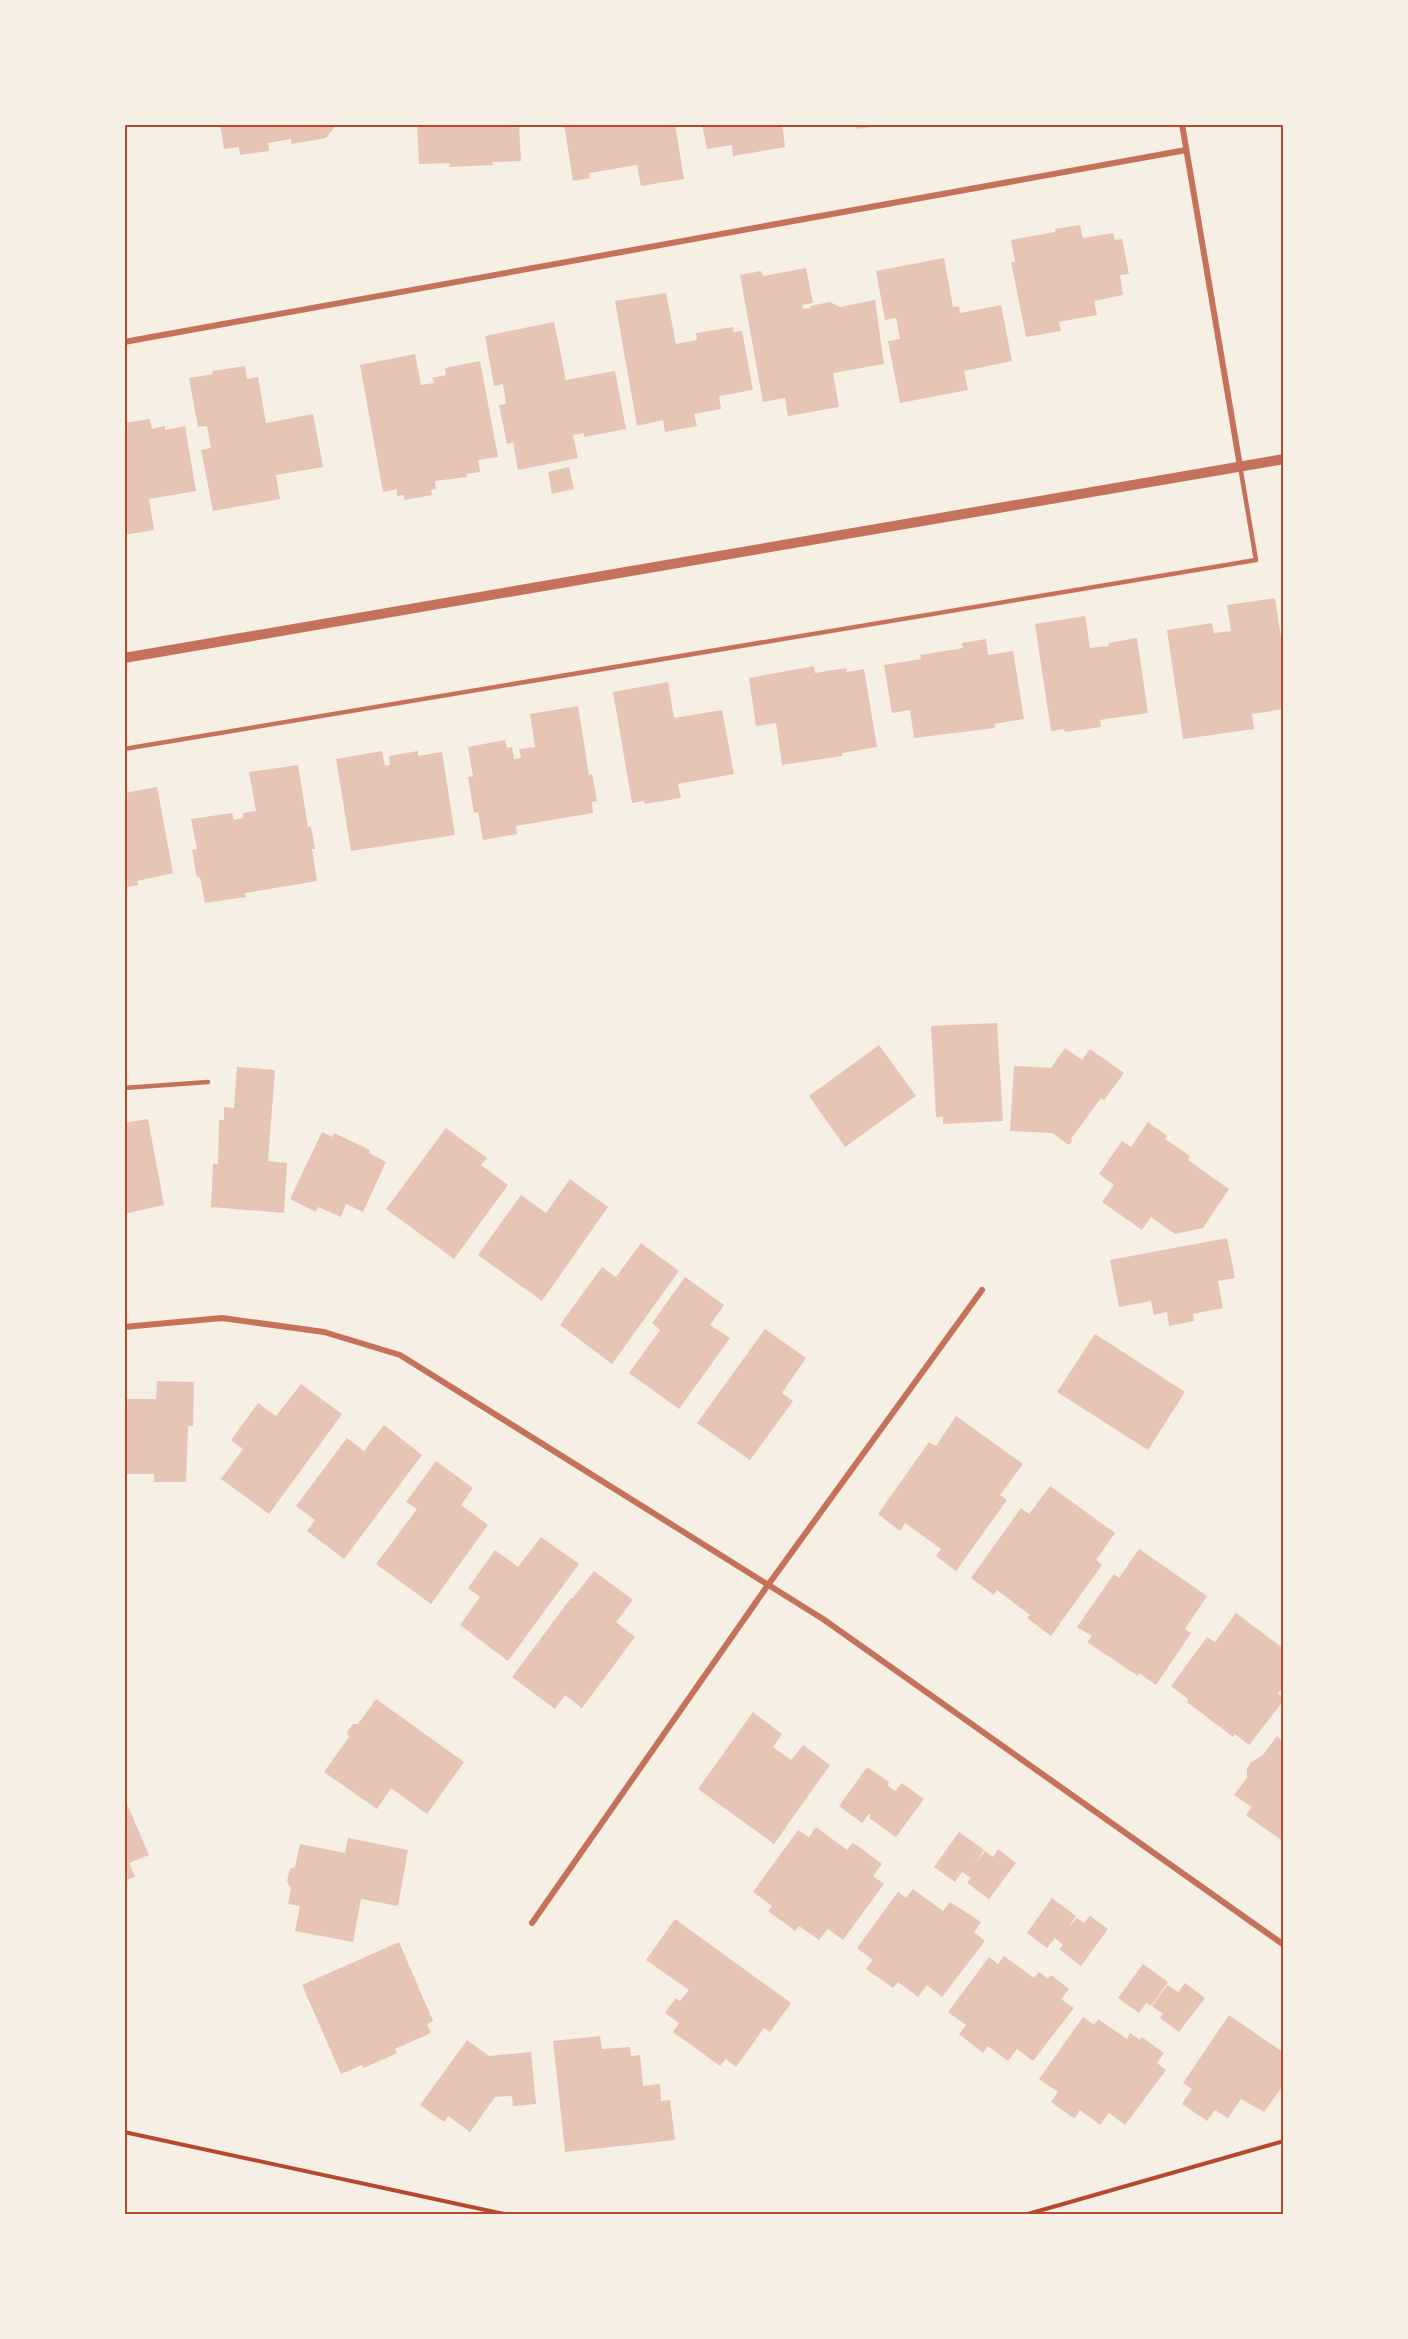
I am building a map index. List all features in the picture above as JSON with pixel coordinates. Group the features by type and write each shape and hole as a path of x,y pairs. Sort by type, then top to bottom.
{"street":[{"path":"1182,124 1240,466"},
{"path":"124,342 1186,150"},
{"path":"124,658 1284,459"},
{"path":"531,1923 768,1585 982,1290"},
{"path":"124,1327 222,1318 324,1332 399,1355 823,1619 1284,1945"}],"lane":[{"path":"124,748 1256,560 1240,466"},
{"path":"124,1088 208,1082"}],"path":[{"path":"124,2132 504,2214"},
{"path":"1028,2214 1284,2141"}],"building":[{"path":"220,124 337,124 326,138 291,144 291,139 268,143 269,151 240,155 239,147 224,149"},
{"path":"417,124 519,124 521,161 449,167 450,163 419,164"},
{"path":"564,124 675,124 684,179 641,186 637,165 589,173 590,178 573,181"},
{"path":"702,124 782,124 785,147 733,156 732,145 707,149"},
{"path":"856,124 878,124 878,126 857,129"},
{"path":"1080,225 1083,238 1113,233 1115,240 1122,239 1129,274 1120,275 1123,295 1094,301 1097,315 1059,322 1061,331 1026,337 1011,262 1015,262 1011,240"},
{"path":"944,258 953,307 959,306 960,313 1001,305 1012,361 964,371 968,390 900,403 888,341 900,339 896,318 885,320 876,271"},
{"path":"806,268 813,303 802,305 803,309 830,302 840,307 875,300 884,364 833,373 839,407 788,416 785,398 763,402 740,275 761,271 763,276"},
{"path":"666,293 676,344 697,340 696,333 733,327 734,332 742,331 753,390 719,396 721,409 694,414 697,426 665,432 663,420 637,426 615,301"},
{"path":"554,322 566,380 615,371 626,429 584,437 584,433 573,435 578,458 518,470 513,442 507,444 499,405 506,404 503,384 494,386 485,336"},
{"path":"415,354 421,385 434,383 432,378 446,375 445,368 480,361 498,457 478,460 480,472 466,474 467,477 435,481 436,489 431,490 432,495 404,500 404,495 397,496 397,489 383,492 360,365"},
{"path":"245,366 247,379 258,377 266,423 313,414 323,467 276,475 280,499 213,511 201,450 211,448 207,426 198,427 189,378 213,374 212,371"},
{"path":"150,419 152,429 165,426 165,430 185,426 196,491 149,499 154,530 124,535 124,423"},
{"path":"569,467 574,489 552,494 548,472"},
{"path":"1275,598 1284,657 1284,709 1252,714 1254,729 1183,739 1167,630 1212,623 1214,633 1231,631 1227,605"},
{"path":"1085,616 1090,648 1109,646 1108,643 1137,638 1148,713 1100,720 1101,727 1065,732 1064,729 1051,731 1035,624"},
{"path":"986,639 988,655 1013,651 1024,719 994,724 995,728 914,738 910,710 892,713 884,665 921,659 920,655 963,648 962,643"},
{"path":"814,666 815,673 846,668 847,672 864,669 877,747 842,753 842,756 782,765 776,723 756,726 749,678"},
{"path":"668,682 674,718 722,710 734,774 678,784 681,798 645,804 644,801 632,803 613,692"},
{"path":"578,706 589,775 592,774 597,801 592,802 593,813 516,826 517,834 483,840 478,812 474,813 468,777 473,776 468,747 505,740 507,748 512,747 514,759 521,758 519,749 535,747 530,714"},
{"path":"382,751 385,766 390,765 389,756 418,751 418,756 442,752 455,835 351,851 336,759"},
{"path":"298,765 308,827 311,826 315,849 312,849 317,881 245,893 246,897 205,903 200,877 197,878 192,850 197,849 191,819 232,813 234,820 243,818 243,813 256,811 249,772"},
{"path":"157,787 173,873 137,881 138,885 124,888 124,793"},
{"path":"997,1023 1003,1121 943,1124 943,1117 936,1117 931,1026"},
{"path":"879,1045 916,1096 845,1147 809,1096"},
{"path":"1065,1048 1082,1060 1090,1049 1124,1073 1104,1100 1101,1098 1069,1145 1052,1133 1010,1131 1014,1066 1051,1068"},
{"path":"237,1067 275,1070 268,1161 287,1163 284,1213 211,1207 213,1164 218,1164 219,1120 224,1120 224,1107 234,1108"},
{"path":"148,1119 164,1205 124,1214 124,1123"},
{"path":"1148,1122 1167,1136 1165,1139 1190,1156 1188,1160 1229,1189 1203,1228 1175,1234 1151,1217 1142,1230 1102,1202 1114,1185 1099,1174 1122,1141 1131,1147"},
{"path":"446,1128 487,1158 481,1165 508,1185 454,1259 386,1209"},
{"path":"322,1132 332,1137 334,1133 370,1150 369,1153 386,1162 363,1212 346,1204 341,1217 318,1207 316,1212 290,1199"},
{"path":"570,1179 608,1207 542,1301 478,1255 521,1195 546,1213"},
{"path":"1227,1238 1235,1278 1218,1281 1223,1308 1193,1314 1194,1321 1169,1326 1167,1312 1154,1315 1151,1301 1119,1307 1110,1260"},
{"path":"641,1243 679,1271 612,1364 560,1325 602,1267 616,1277"},
{"path":"685,1277 724,1305 710,1325 730,1338 679,1409 629,1373 660,1330 652,1323"},
{"path":"765,1329 806,1358 782,1393 793,1401 750,1460 697,1423"},
{"path":"1095,1334 1185,1392 1148,1450 1057,1392"},
{"path":"157,1381 194,1382 193,1426 188,1426 186,1482 154,1482 154,1474 124,1474 124,1399 156,1399"},
{"path":"301,1384 342,1414 269,1514 221,1479 243,1449 231,1440 258,1403 276,1416"},
{"path":"956,1416 1023,1464 1000,1495 1007,1500 956,1571 936,1556 941,1549 905,1523 900,1531 878,1514 929,1442 936,1446"},
{"path":"384,1425 422,1455 344,1559 307,1531 315,1520 296,1506 347,1438 364,1451"},
{"path":"436,1461 473,1488 461,1505 488,1525 431,1604 376,1564 417,1509 406,1502"},
{"path":"1050,1486 1115,1533 1096,1560 1102,1565 1051,1636 1027,1618 1030,1615 997,1590 994,1595 971,1578 1021,1508 1029,1514"},
{"path":"541,1537 579,1564 508,1661 460,1625 480,1597 468,1588 495,1550 518,1567"},
{"path":"1139,1549 1207,1596 1185,1629 1191,1633 1156,1685 1139,1673 1138,1676 1087,1642 1092,1636 1077,1627 1114,1574 1119,1578"},
{"path":"594,1571 633,1600 616,1622 635,1637 582,1708 565,1695 555,1709 512,1677"},
{"path":"1236,1613 1284,1649 1284,1686 1278,1693 1284,1700 1249,1745 1235,1734 1233,1737 1187,1702 1188,1699 1171,1686 1207,1637 1215,1642"},
{"path":"376,1699 464,1762 427,1814 391,1788 377,1809 324,1772 349,1737 347,1732 353,1724 358,1724"},
{"path":"753,1712 782,1734 773,1747 791,1760 803,1745 830,1765 774,1844 698,1789"},
{"path":"1277,1736 1281,1740 1284,1737 1284,1842 1246,1815 1252,1807 1234,1795 1247,1778 1247,1769 1251,1762 1263,1755"},
{"path":"867,1767 889,1782 888,1786 895,1791 902,1783 924,1799 896,1837 869,1818 871,1815 869,1814 862,1823 839,1806"},
{"path":"124,1797 149,1855 129,1863 135,1877 124,1881"},
{"path":"816,1827 847,1850 852,1843 882,1864 873,1876 884,1884 843,1940 828,1929 819,1940 799,1926 795,1931 768,1911 772,1906 753,1892 798,1830 809,1837"},
{"path":"959,1832 984,1850 975,1864 985,1851 993,1857 998,1849 1016,1863 989,1899 967,1883 971,1878 962,1872 955,1882 934,1867"},
{"path":"348,1838 408,1850 398,1906 361,1899 353,1942 295,1931 300,1906 288,1904 291,1888 287,1881 290,1869 295,1867 300,1844 345,1853"},
{"path":"913,1889 943,1911 950,1902 981,1922 974,1932 985,1941 942,1997 927,1985 918,1997 898,1982 893,1988 866,1969 873,1960 857,1948 898,1892 906,1898"},
{"path":"1052,1898 1076,1916 1068,1928 1077,1918 1084,1923 1090,1916 1108,1929 1081,1966 1059,1949 1063,1945 1055,1938 1047,1948 1027,1933"},
{"path":"675,1919 791,2003 770,2032 764,2028 736,2067 726,2059 720,2066 673,2032 679,2023 665,2013 676,1998 680,2001 689,1990 646,1960"},
{"path":"399,1942 433,2021 427,2024 431,2033 395,2049 397,2053 364,2068 362,2065 341,2074 302,1985"},
{"path":"1004,1956 1034,1978 1039,1972 1048,1979 1051,1975 1069,1989 1061,1999 1074,2008 1033,2061 1017,2049 1008,2061 988,2046 983,2053 959,2034 966,2025 948,2012 989,1957 998,1964"},
{"path":"1143,1964 1168,1982 1151,2006 1146,2003 1139,2013 1118,1998"},
{"path":"1185,1983 1205,1998 1179,2032 1160,2018 1163,2014 1152,2006 1167,1985 1178,1992"},
{"path":"1229,2015 1284,2053 1284,2084 1264,2112 1241,2099 1228,2118 1215,2110 1207,2121 1182,2104 1192,2089 1183,2083"},
{"path":"1083,2017 1094,2025 1098,2019 1127,2039 1130,2033 1140,2040 1142,2037 1164,2053 1157,2063 1166,2070 1125,2125 1109,2113 1100,2125 1080,2110 1075,2118 1072,2117 1051,2102 1058,2092 1039,2079"},
{"path":"600,2036 602,2049 630,2047 631,2056 640,2055 643,2086 660,2084 661,2101 670,2100 675,2140 565,2152 553,2041"},
{"path":"467,2040 489,2056 531,2052 536,2104 513,2106 512,2096 495,2097 470,2132 448,2116 444,2122 420,2105"}]}
